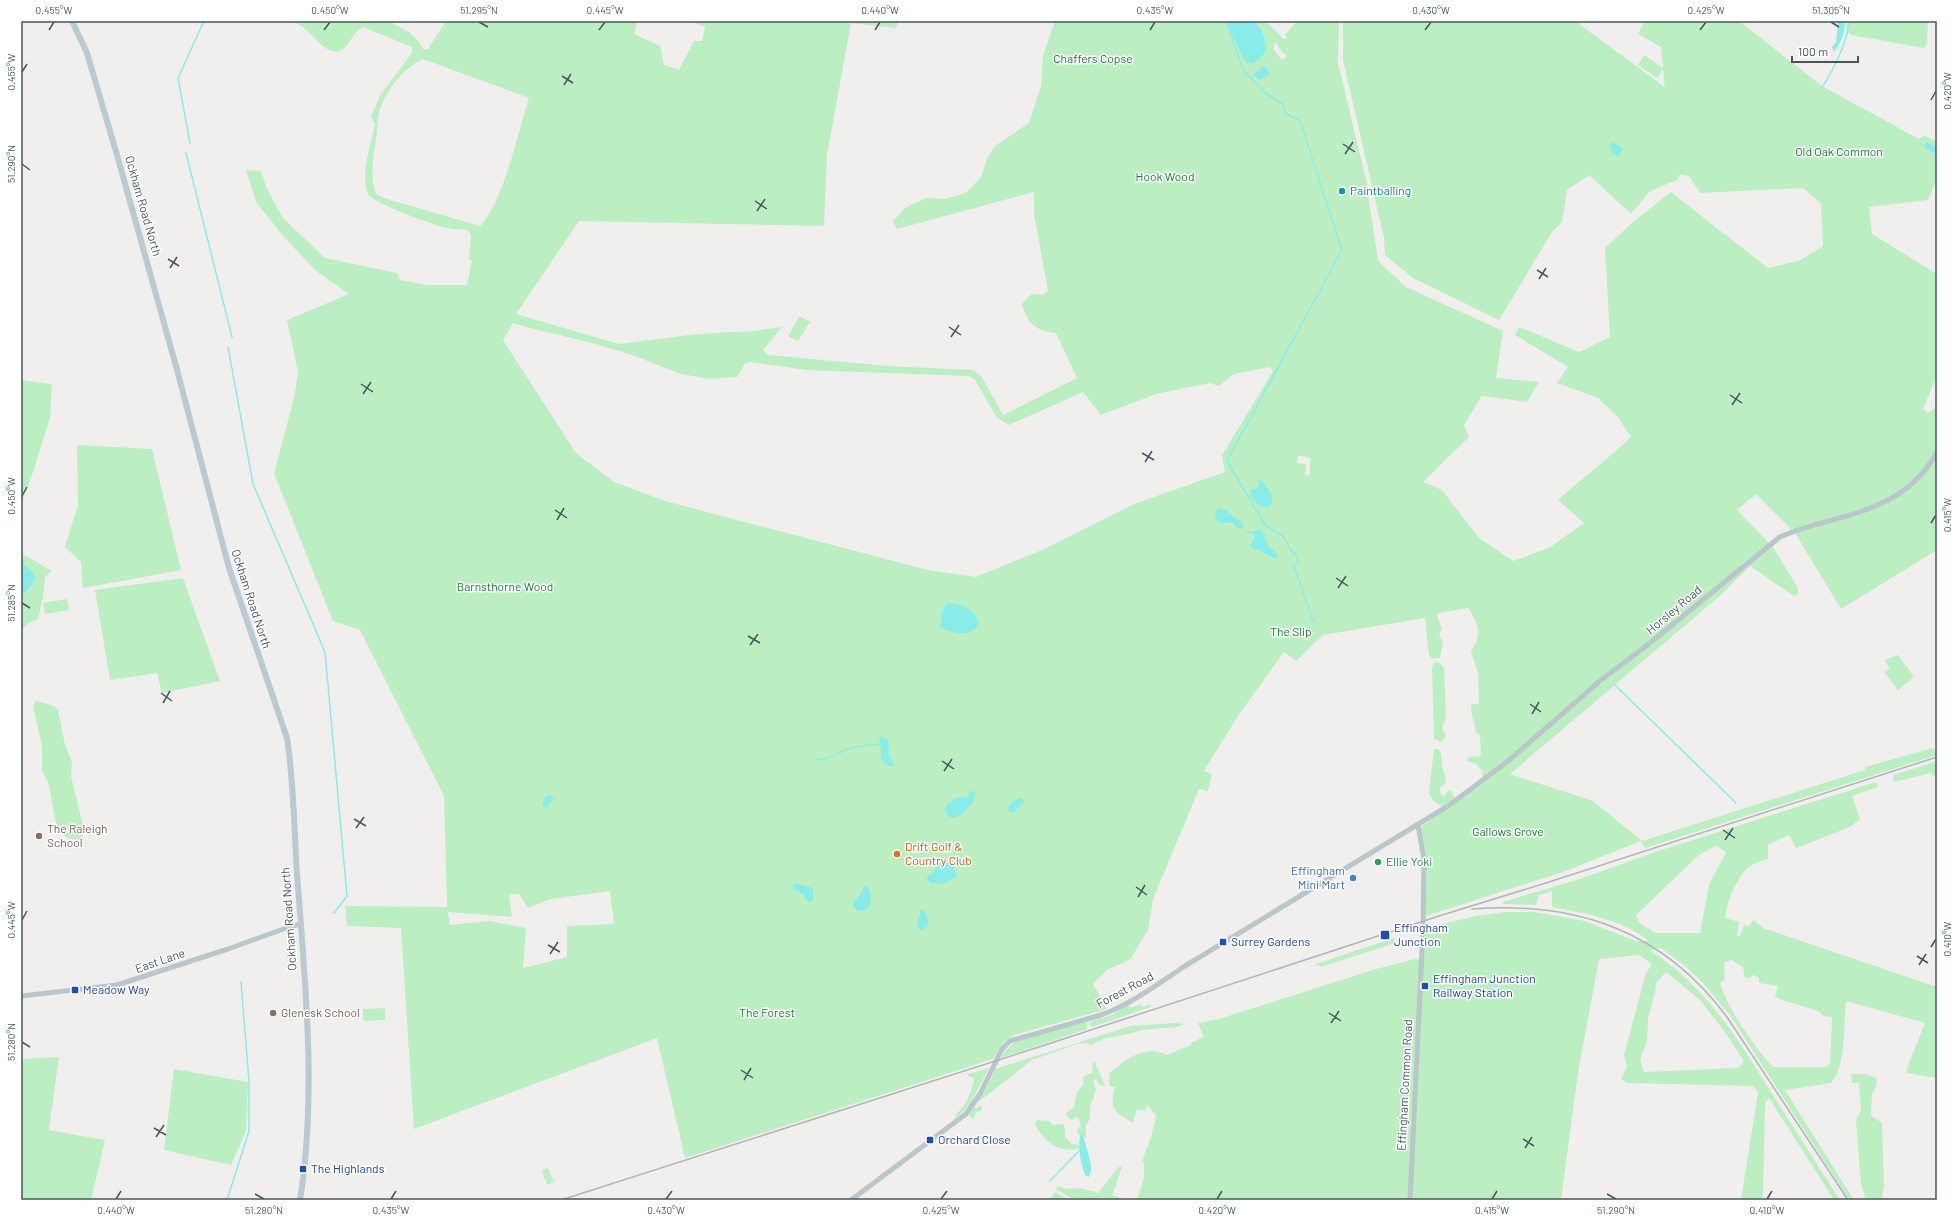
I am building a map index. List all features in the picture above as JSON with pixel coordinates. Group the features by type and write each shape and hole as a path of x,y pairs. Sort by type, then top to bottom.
{"main road":[{"name":"Ockham Road North","path":"72,21 87,53 120,162 176,366 228,568 288,738 292,771 301,924 309,1108 305,1169 300,1200"}],"street":[{"name":"Horsley Road","path":"1436,814 1507,762 1601,680 1645,647 1780,537 1797,530 1866,510 1896,497 1917,480 1937,452"},
{"name":"Forest Road","path":"851,1200 960,1119 973,1105 1005,1045 1026,1036 1094,1017 1114,1009 1436,814"},
{"name":"Effingham Common Road","path":"1410,1200 1424,914 1424,859 1418,825"},
{"path":"1411,830 1420,838"},
{"name":"East Lane","path":"21,996 117,986 301,924"}],"green space":[{"path":"294,21 388,21 409,32 419,42 423,49 428,49 446,21 637,21 634,34 660,46 664,65 679,70 694,41 702,41 705,27 691,21 899,21 896,28 851,23 827,155 824,226 579,221 516,314 619,344 697,334 754,331 782,327 763,350 768,355 888,366 973,370 981,376 1003,415 1077,378 1056,333 1043,330 1033,325 1024,311 1022,304 1031,294 1043,295 1048,291 1034,214 1034,192 897,229 893,221 906,207 927,198 944,199 966,193 981,177 987,159 995,146 1029,123 1041,86 1043,56 1055,21 1225,21 1246,63 1254,64 1265,52 1266,39 1256,21 1266,21 1284,39 1287,38 1285,35 1297,21 1339,21 1338,63 1368,188 1358,189 1360,194 1368,194 1378,261 1406,287 1503,331 1496,378 1539,382 1527,402 1482,396 1464,425 1469,437 1423,482 1442,490 1479,538 1513,561 1549,548 1584,523 1558,500 1631,437 1617,416 1598,398 1557,383 1568,367 1515,335 1519,327 1579,352 1610,337 1605,248 1634,221 1671,192 1768,268 1799,261 1823,246 1821,203 1803,188 1700,193 1689,176 1679,175 1677,180 1650,191 1631,214 1589,175 1567,190 1562,222 1552,232 1499,320 1413,278 1385,255 1384,238 1343,60 1343,21 1575,21 1665,87 1663,69 1657,78 1638,65 1644,55 1663,68 1661,47 1638,34 1644,21 1739,21 1822,86 1919,139 1924,135 1937,142 1937,147 1927,142 1926,149 1937,155 1937,179 1928,200 1869,207 1872,234 1937,274 1937,375 1923,409 1928,413 1937,406 1937,550 1841,609 1795,533 1756,494 1737,510 1773,547 1798,588 1798,594 1794,596 1750,566 1722,594 1510,774 1593,801 1642,841 1865,770 1865,767 1933,748 1937,755 1645,848 1641,841 1566,871 1426,916 1425,848 1421,829 1423,825 1483,783 1482,769 1480,769 1477,764 1467,761 1468,757 1481,756 1480,735 1476,733 1471,705 1479,703 1478,673 1471,652 1477,640 1477,625 1468,608 1439,613 1437,616 1442,629 1439,635 1443,643 1440,658 1432,658 1429,655 1425,618 1323,635 1296,661 1284,652 1238,716 1204,771 1212,774 1208,791 1199,789 1153,899 1148,930 1130,960 1108,969 1093,984 1107,1009 1014,1035 1004,1042 993,1059 685,1158 657,1038 414,1129 401,928 347,926 345,906 447,907 444,796 360,630 333,621 274,473 294,398 298,372 287,320 349,294 316,271 284,237 256,202 246,170 261,171 268,191 283,218 325,258 397,273 400,280 427,285 467,285 472,260 469,260 471,235 468,230 443,227 403,213 380,203 368,194 365,178 369,149 375,124 371,116 381,94 412,53 412,47 363,27 342,50 337,52 331,51 326,49","holes":["1275,42 1287,56 1282,60 1273,49","423,59 529,98 503,183 489,215 480,226 377,195 373,182 372,168 380,110 388,92 400,76","1612,141 1622,151 1618,156 1609,146","513,323 596,344 632,355 681,374 709,379 737,377 744,365 749,362 807,370 969,376 975,380 997,418 1009,425 1083,392 1101,415 1156,394 1210,383 1219,386 1234,374 1270,367 1273,371 1222,455 1225,472 1134,504 1044,549 976,577 928,570 665,501 614,482 576,453 503,340","1298,456 1310,457 1310,475 1305,475 1306,464 1297,463","610,891 614,924 567,926 567,957 523,968 526,928 490,921 450,925 448,912 512,917 509,894 519,894 528,908 551,899"]},
{"path":"1847,21 1926,21 1928,22 1927,44 1924,48 1851,35 1846,29"},
{"path":"800,316 810,322 798,341 788,336"},
{"path":"21,380 52,384 50,418 21,504"},
{"path":"77,445 152,449 181,570 83,588 81,562 65,547 78,505"},
{"path":"21,553 52,571 45,577 43,598 38,619 27,624 21,631"},
{"path":"183,578 220,681 162,693 157,673 110,680 95,590"},
{"path":"67,599 69,610 45,614 43,603"},
{"path":"1898,655 1914,677 1898,690 1884,672 1890,669 1885,660"},
{"path":"1434,662 1440,663 1444,668 1446,717 1442,727 1446,737 1441,742 1434,739 1432,669"},
{"path":"36,701 54,706 58,710 65,745 72,762 71,776 84,830 79,841 68,838 61,833 56,824 49,785 42,770 42,746 33,706"},
{"path":"1434,749 1439,749 1443,771 1446,778 1445,784 1440,787 1441,795 1445,796 1450,790 1455,798 1443,807 1433,801 1429,793"},
{"path":"1937,761 1937,774 1934,776 1930,773 1895,782 1893,779 1894,775"},
{"path":"1876,782 1878,787 1852,796 1860,819 1850,827 1796,848 1789,835 1768,845 1768,859 1750,866 1737,882 1730,898 1725,918 1739,922 1737,936 1740,936 1744,925 1749,926 1754,920 1763,928 1937,987 1937,1078 1908,1073 1906,1071 1925,1023 1846,1001 1840,1066 1831,1083 1785,1090 1854,1200 1849,1200 1730,1015 1701,981 1686,967 1661,948 1650,950 1688,980 1719,1014 1840,1200 1834,1200 1769,1098 1765,1103 1763,1195 1761,1200 1741,1200 1758,1092 1753,1086 1627,1083 1621,1079 1627,1066 1624,1055 1646,973 1652,964 1639,955 1599,959 1578,1073 1561,1200 1137,1200 1144,1178 1144,1163 1142,1162 1152,1134 1156,1115 1147,1105 1145,1111 1137,1109 1133,1123 1121,1116 1115,1109 1113,1105 1113,1095 1115,1087 1109,1086 1110,1073 1124,1061 1135,1055 1154,1051 1166,1055 1191,1045 1192,1042 1204,1037 1198,1023 1219,1019 1376,969 1415,959 1424,960 1425,928 1476,916 1506,912 1535,912 1585,921 1636,941 1649,941 1627,928 1603,918 1552,907 1552,891 1539,895 1536,905 1505,904 1502,902 1583,878 1655,852","holes":["1716,846 1726,852 1709,885 1700,933 1656,933 1639,923 1636,915 1700,854","1732,960 1743,967 1744,976 1747,979 1754,975 1759,978 1759,983 1778,986 1775,996 1779,999 1818,1011 1824,1016 1832,1017 1830,1064 1826,1067 1773,1067 1766,1060 1742,1027 1728,1003 1720,982 1725,980 1724,962","1666,972 1700,1000 1725,1032 1744,1061 1738,1068 1644,1072 1640,1059 1647,1041 1648,1018 1656,983"]},
{"path":"1394,938 1395,943 1321,967 1320,965 1317,966 1316,964"},
{"path":"1128,1004 1131,1008 1141,1004 1143,1007 1150,1004 1151,1007 1092,1027 1090,1026 1089,1022 1112,1015"},
{"path":"385,1008 385,1020 363,1021 363,1009"},
{"path":"1087,1022 1087,1029 1001,1058 1004,1052 1017,1040"},
{"path":"1176,1023 1184,1024 1177,1027 1140,1030 1133,1033 1103,1039 1091,1045 1087,1043 1077,1044 1032,1060 977,1103 995,1069 1131,1026"},
{"path":"59,1057 49,1130 105,1140 91,1200 21,1200 21,1059"},
{"path":"1094,1060 1105,1086 1099,1084 1096,1079 1093,1081 1096,1090 1090,1107 1090,1119 1086,1125 1086,1137 1084,1138 1083,1134 1078,1135 1077,1131 1081,1125 1077,1116 1073,1120 1067,1117 1066,1113 1074,1107 1077,1092 1083,1085 1083,1077 1093,1072 1092,1067"},
{"path":"989,1068 970,1104 957,1118 955,1115 965,1103 973,1083 974,1078 969,1077 968,1074"},
{"path":"174,1069 248,1082 246,1131 231,1165 164,1150"},
{"path":"1851,1074 1865,1074 1877,1078 1876,1087 1872,1094 1871,1115 1882,1123 1883,1200 1866,1200 1861,1184 1856,1120 1861,1110 1859,1083 1852,1083"},
{"path":"982,1105 982,1110 976,1113 973,1120 968,1114 973,1107 977,1108"},
{"path":"1037,1120 1049,1121 1053,1125 1063,1124 1065,1128 1065,1138 1072,1144 1079,1145 1080,1148 1065,1149 1053,1145 1042,1136 1038,1130 1035,1123"},
{"path":"1120,1166 1122,1168 1112,1195 1127,1200 1075,1200 1056,1189 1058,1186 1067,1189 1080,1188 1098,1193"},
{"path":"548,1168 554,1182 547,1185 542,1170"},
{"path":"1055,1192 1069,1200 1050,1200"}],"water":[{"path":"1225,21 1255,21 1262,31 1266,48 1264,54 1254,64 1246,63"},
{"path":"1838,21 1845,21 1845,25 1839,45 1834,52 1832,47 1836,42"},
{"path":"1264,66 1271,74 1259,80 1253,75"},
{"path":"1612,141 1623,149 1618,157 1613,154 1609,146"},
{"path":"1927,142 1937,147 1937,155 1926,149 1924,146"},
{"path":"1259,479 1266,486 1272,496 1272,502 1267,508 1253,500 1250,495 1251,489 1258,489"},
{"path":"1219,508 1227,510 1229,514 1242,522 1243,528 1238,529 1233,523 1222,523 1216,521 1215,513"},
{"path":"1259,529 1265,534 1265,541 1278,556 1276,559 1249,546 1254,540 1255,531"},
{"path":"21,563 32,572 35,579 31,586 21,596"},
{"path":"947,603 962,605 971,610 979,623 976,628 967,633 956,633 940,627 943,610"},
{"path":"879,736 885,738 889,743 888,753 894,765 893,767 888,766 881,759"},
{"path":"969,791 975,792 975,797 968,808 958,816 948,816 945,811 947,804 957,797 968,798"},
{"path":"550,795 554,798 547,807 544,807 542,805 546,796"},
{"path":"1022,798 1024,802 1013,813 1008,811 1012,802"},
{"path":"941,857 944,858 948,864 953,865 957,877 943,884 930,883 926,877 933,873 935,862"},
{"path":"794,883 813,888 813,900 810,902 805,900 804,894 794,890"},
{"path":"864,886 867,886 871,900 866,909 859,911 855,909 853,904 860,895"},
{"path":"921,910 924,910 929,922 926,928 922,931 919,929 917,924"},
{"path":"1081,1134 1083,1134 1090,1161 1091,1172 1089,1177 1084,1173 1081,1162 1079,1142"}],"waterway":[{"path":"190,143 178,78 204,21"},
{"path":"1821,89 1839,56 1850,21"},
{"path":"1229,29 1243,70 1265,93 1284,105 1285,113 1300,121 1342,250 1227,461 1265,525 1283,536 1291,551 1296,554 1298,560 1294,565 1313,621"},
{"path":"186,153 232,337"},
{"path":"228,347 253,484 325,652 347,896 334,913"},
{"path":"1247,532 1254,533"},
{"path":"1615,685 1736,803"},
{"path":"851,748 870,745"},
{"path":"871,745 881,745"},
{"path":"837,754 850,748"},
{"path":"815,759 825,759 835,755"},
{"path":"227,1200 249,1131 249,1082 241,982"},
{"path":"1050,1181 1081,1149"}],"railway":[{"path":"561,1200 1042,1046 1439,916 1937,757"},
{"path":"1472,909 1510,908 1547,910 1582,917 1615,928 1646,943 1675,963 1702,987 1727,1017 1848,1200"}],"place":[{"name":"Paintballing","path":"1342,191"},
{"name":"The Raleigh School","path":"39,836"},
{"name":"Drift Golf & Country Club","path":"897,854"},
{"name":"Ellie Yoki","path":"1378,862"},
{"name":"Effingham Mini Mart","path":"1353,878"},
{"name":"Effingham Junction","path":"1385,935"},
{"name":"Surrey Gardens","path":"1223,942"},
{"name":"Effingham Junction Railway Station","path":"1425,986"},
{"name":"Meadow Way","path":"75,990"},
{"name":"Glenesk School","path":"273,1013"},
{"name":"Orchard Close","path":"930,1140"},
{"name":"The Highlands","path":"303,1169"}],"park label":[{"name":"Chaffers Copse","path":"1093,59"},
{"name":"Old Oak Common","path":"1839,152"},
{"name":"Hook Wood","path":"1165,177"},
{"name":"Barnsthorne Wood","path":"505,587"},
{"name":"The Slip","path":"1291,632"},
{"name":"Gallows Grove","path":"1508,832"},
{"name":"The Forest","path":"767,1013"}]}
